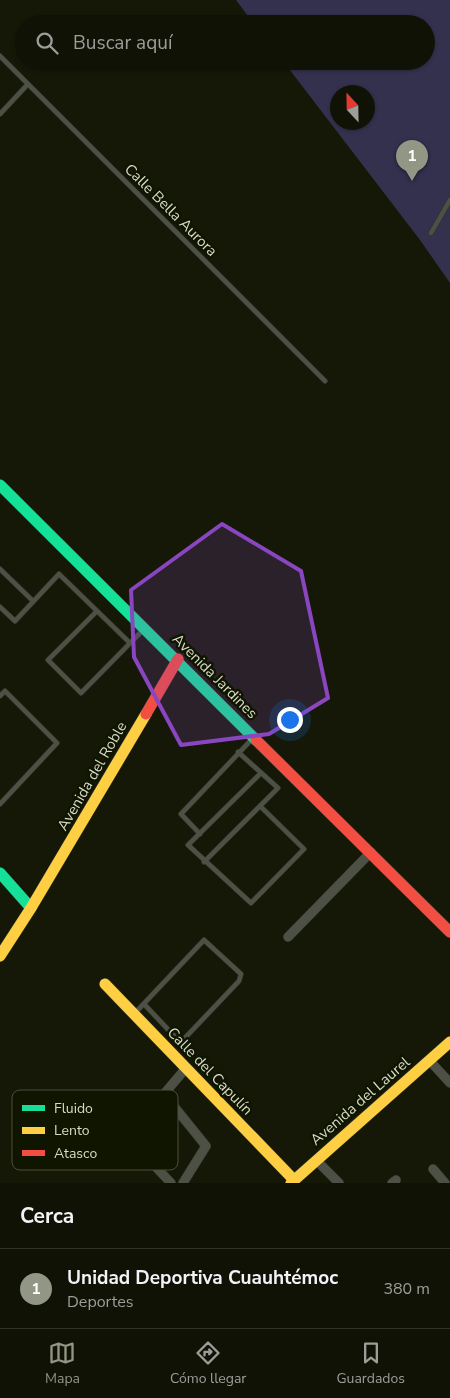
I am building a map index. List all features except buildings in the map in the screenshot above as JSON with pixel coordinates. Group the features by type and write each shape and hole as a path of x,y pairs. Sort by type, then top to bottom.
{"street":[{"name":"Avenida Jardines","path":"0,485 178,659 450,932"},
{"name":"Avenida del Roble","path":"0,956 32,908 178,659"},
{"path":"288,937 371,852"},
{"path":"0,873 32,908"},
{"name":"Calle del Capulín","path":"105,984 292,1181"},
{"name":"Avenida del Laurel","path":"292,1181 450,1042"},
{"path":"429,1060 450,1083"},
{"path":"167,1090 186,1068"},
{"path":"178,1111 206,1146 183,1183"},
{"path":"316,1160 338,1183"},
{"path":"433,1169 445,1183"},
{"path":"158,1170 171,1183"}],"lane":[{"name":"Calle Bella Aurora","path":"0,56 325,381"},
{"path":"0,114 28,84"},
{"path":"431,233 450,200"},
{"path":"0,569 33,601"},
{"path":"0,607 14,621 59,574 130,643"},
{"path":"97,611 48,660 81,693 145,628"},
{"path":"0,696 5,691 57,743 0,804"},
{"path":"200,834 181,814 254,736"},
{"path":"204,862 278,788 238,752"},
{"path":"260,806 304,849 251,903 204,862 188,845 261,773"},
{"path":"134,1014 204,940 241,974 239,981 183,1040 178,1040 144,1004"}],"highlighted area":[{"path":"222,524 301,571 328,698 269,734 181,745 134,657 131,590"}],"shaded area":[{"path":"236,0 450,0 450,283 420,240 336,130 375,130 375,85 330,85 330,122 290,70 435,70 435,15 247,15"}],"traffic: fast":[{"path":"0,485 256,740"},
{"path":"0,873 31,908"}],"traffic: slow":[{"path":"0,956 31,908 146,714"},
{"path":"105,984 294,1180"},
{"path":"291,1183 450,1042"}],"traffic: jam":[{"path":"146,714 178,659"},
{"path":"256,740 450,932"}],"place":[{"name":"Unidad Deportiva Cuauhtémoc","path":"412,181"}]}
